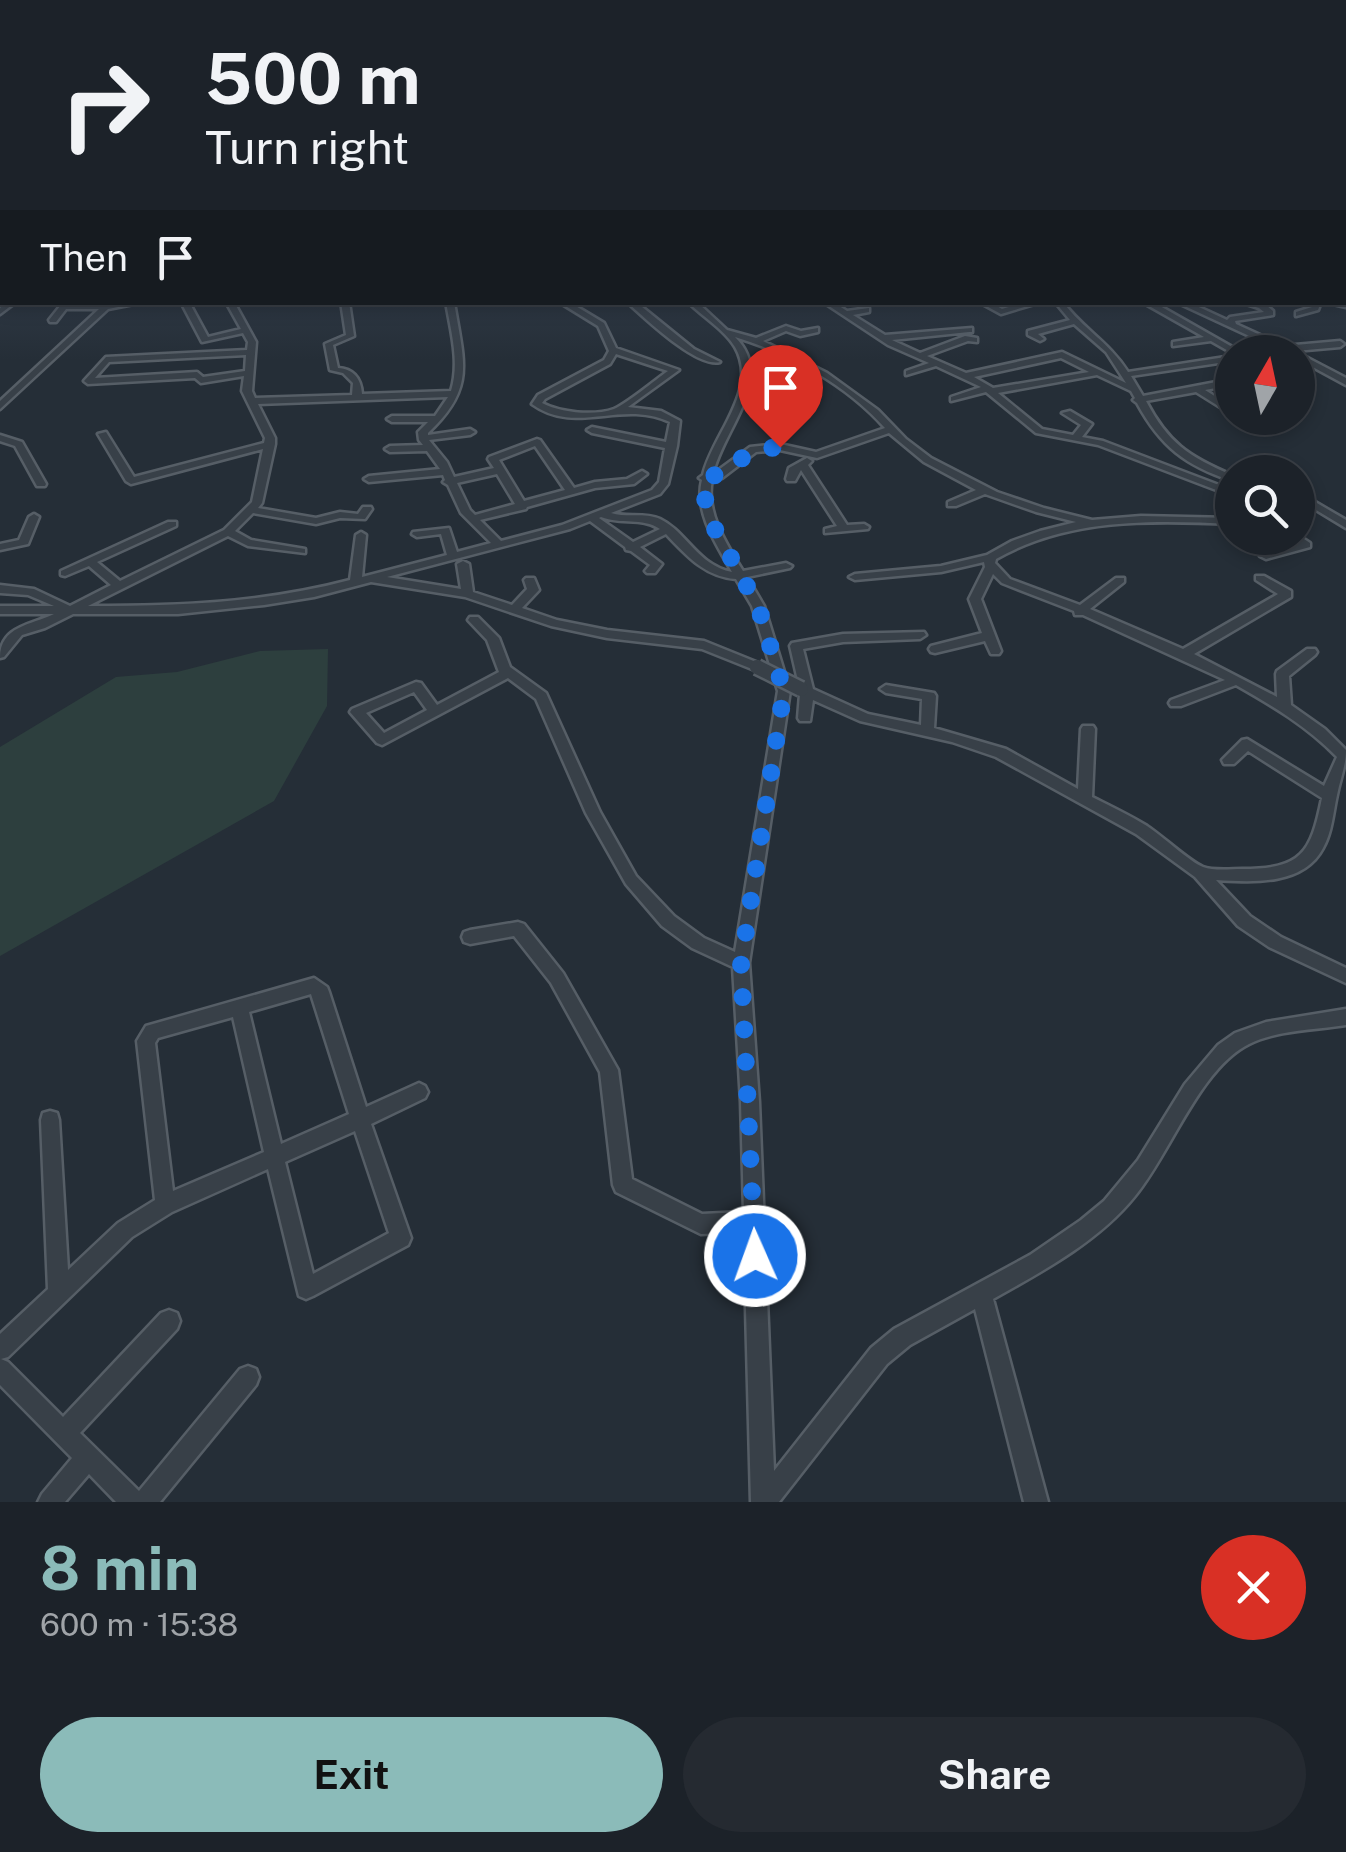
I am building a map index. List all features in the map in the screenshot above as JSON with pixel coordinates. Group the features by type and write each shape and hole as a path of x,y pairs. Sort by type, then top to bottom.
{"street":[{"path":"187,305 205,340 246,330"},
{"path":"0,635 42,625 69,608 228,532 252,510 270,444 267,425 247,391 252,352 246,330 232,305"},
{"path":"345,305 350,336 330,344 334,370 346,370 358,383 357,395"},
{"path":"451,305 461,346 454,394 450,410 424,432 425,443 442,462 465,511 498,546"},
{"path":"567,305 602,325 613,350 675,370 620,409"},
{"path":"635,305 690,351 716,362"},
{"path":"695,305 744,354 744,394 704,478 706,513 768,630 784,691 741,963 764,1502"},
{"path":"832,305 882,338 991,390 1039,431 1100,443 1215,487"},
{"path":"989,305 1001,312 1029,305"},
{"path":"1062,305 1114,357 1165,442 1215,469"},
{"path":"1151,305 1215,342"},
{"path":"1184,305 1201,316 1233,323 1256,335"},
{"path":"1233,323 1230,319 1238,315 1270,313 1258,305"},
{"path":"1299,314 1316,305"},
{"path":"53,320 64,307 106,306"},
{"path":"0,406 106,306"},
{"path":"845,314 866,310"},
{"path":"1040,340 1031,332 1075,320"},
{"path":"756,341 786,328 800,334 815,330"},
{"path":"725,331 756,341 816,373 876,412 905,444 984,491 1034,510 1094,523"},
{"path":"882,338 969,336 919,356"},
{"path":"1176,344 1210,339"},
{"path":"1315,347 1340,344"},
{"path":"0,610 195,608 314,592 458,561 598,516 656,492 664,482 677,426 669,416 620,409 560,418 536,404 541,396 607,362 613,350"},
{"path":"197,374 88,382 106,360 172,354 189,360 252,352"},
{"path":"966,376 1062,355 1135,395 1215,386"},
{"path":"1124,375 1215,358"},
{"path":"189,360 201,380 249,374"},
{"path":"909,374 937,363"},
{"path":"1315,363 1346,382"},
{"path":"1324,367 1346,364"},
{"path":"954,399 1096,373"},
{"path":"1198,389 1215,400"},
{"path":"252,402 454,394"},
{"path":"1067,413 1087,424 1076,439"},
{"path":"392,419 439,419"},
{"path":"791,480 792,470 816,455 890,428"},
{"path":"592,430 672,446"},
{"path":"390,448 470,432"},
{"path":"103,434 131,481 270,444"},
{"path":"0,438 19,444 42,484"},
{"path":"522,507 493,459 537,442 571,491"},
{"path":"704,478 718,476 753,449 780,447 816,455"},
{"path":"802,464 844,528"},
{"path":"369,479 447,477 500,470"},
{"path":"474,518 571,491 621,484 642,474"},
{"path":"952,504 984,491"},
{"path":"1315,506 1346,525"},
{"path":"252,510 316,521 340,515 361,517 367,509"},
{"path":"598,516 640,518 666,530 710,572 727,579 786,566"},
{"path":"598,516 630,548 656,564 652,571"},
{"path":"0,547 24,542 34,517"},
{"path":"863,579 991,562 1039,536 1094,523 1215,520"},
{"path":"228,532 298,556 316,521"},
{"path":"64,573 172,524"},
{"path":"829,530 864,527"},
{"path":"416,534 445,530 467,594"},
{"path":"630,548 666,530"},
{"path":"356,582 361,535"},
{"path":"90,562 118,585"},
{"path":"991,562 1006,581 1235,681 1333,741 1344,756 1330,780 1316,853 1303,866 1244,874 1200,873"},
{"path":"991,562 977,586 975,599 996,651"},
{"path":"370,578 467,594 516,607 555,624 704,645 865,718 1001,753 1141,830 1200,873 1244,921 1346,976"},
{"path":"1182,655 1287,594 1260,578"},
{"path":"516,607 532,590 530,580"},
{"path":"1079,612 1120,580"},
{"path":"0,581 7,590 69,608"},
{"path":"474,620 494,638 504,669 541,696 593,813 631,880 683,932 741,963"},
{"path":"0,654 18,632"},
{"path":"805,718 796,646 844,638 920,636"},
{"path":"934,649 988,636"},
{"path":"1285,709 1282,674 1311,652"},
{"path":"435,712 416,686 357,712 382,740 435,712 509,672"},
{"path":"1176,703 1235,681"},
{"path":"886,689 929,696 928,732"},
{"path":"1085,799 1088,730"},
{"path":"1229,760 1246,744 1328,795"},
{"path":"470,937 518,930 557,978 609,1070 623,1185 700,1224 754,1221"},
{"path":"165,1205 146,1041 152,1032 240,1007 314,986 322,992 401,1238 306,1289 240,1007"},
{"path":"764,1502 879,1356 902,1337 1065,1245 1112,1208 1157,1155 1215,1057 1256,1034 1346,1016"},
{"path":"0,1349 125,1230 165,1205 419,1092"},
{"path":"50,1120 58,1294"},
{"path":"981,1292 1036,1502"},
{"path":"64,1433 169,1320"},
{"path":"0,1370 133,1502"},
{"path":"145,1502 248,1377"},
{"path":"50,1502 88,1457"}],"shaded area":[{"path":"328,649 327,706 274,801 0,956 0,747 116,677 177,672 260,651"}],"route":[{"path":"755,1256 741,963 784,691 758,606 706,513 704,478 718,476 753,449 780,447"}]}
